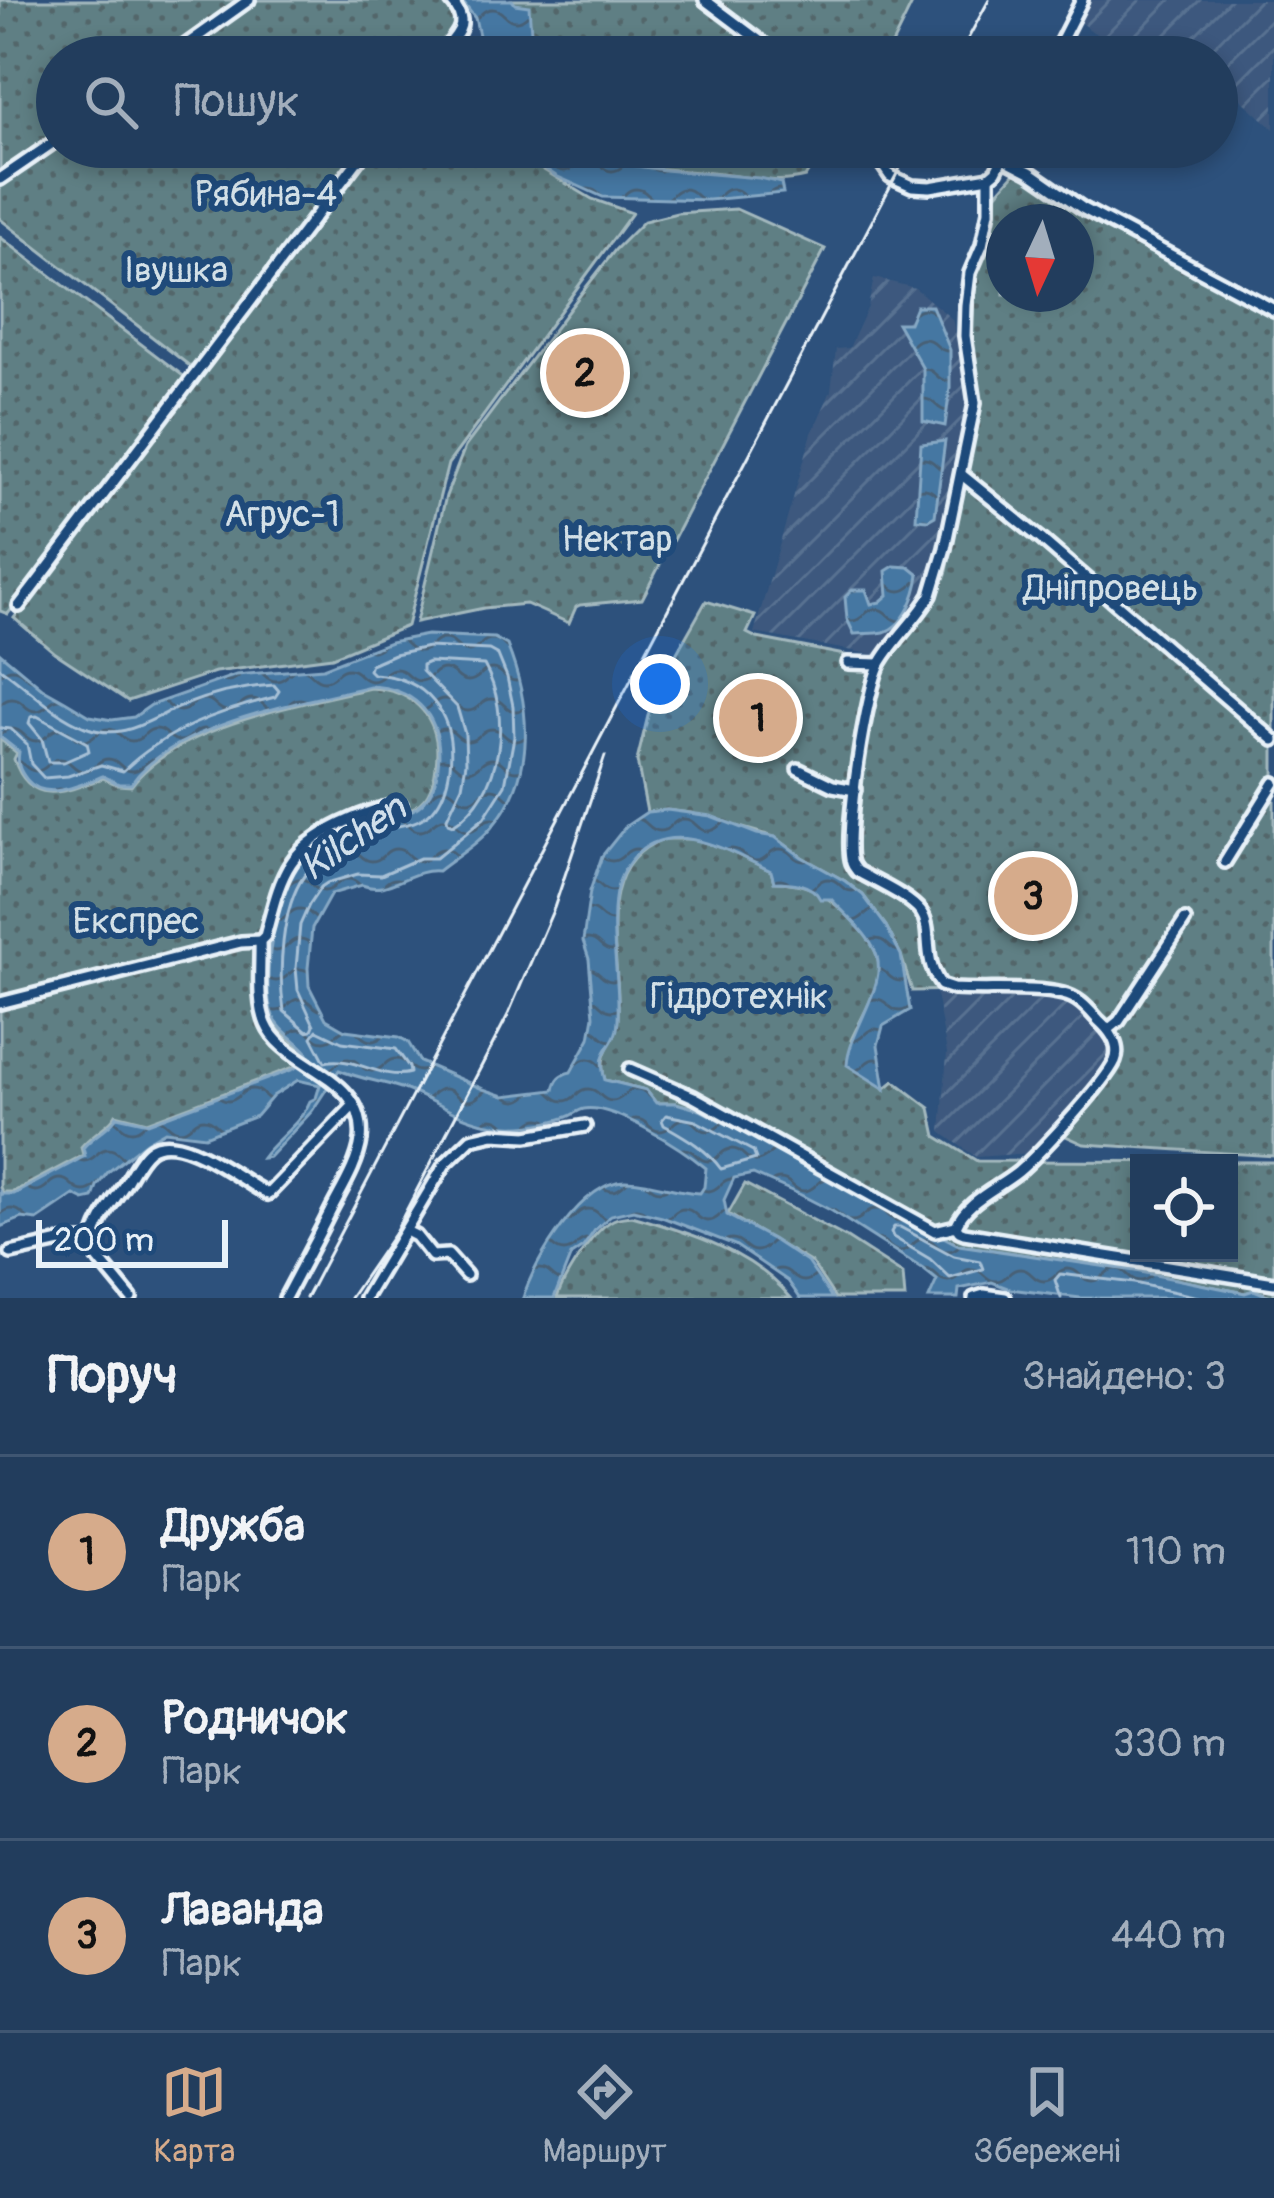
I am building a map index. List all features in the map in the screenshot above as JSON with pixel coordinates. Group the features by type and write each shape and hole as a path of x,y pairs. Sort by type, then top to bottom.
{"street":[{"path":"198,36 249,0"},
{"path":"450,0 462,16 454,36"},
{"path":"705,0 753,36"},
{"path":"1064,36 1082,0"},
{"path":"0,179 36,154"},
{"path":"19,606 352,168"},
{"path":"884,168 890,176 912,186 930,187 989,177 998,168"},
{"path":"1025,168 1082,208 1274,310"},
{"path":"989,177 989,211 970,273 966,305 965,336 975,404 962,475 931,595 879,664 857,762 851,862 856,871 920,910 928,958 941,985 1061,993 1080,1000 1108,1030 1117,1048 1115,1060 1095,1089 1017,1173 958,1219 959,1231 1274,1283"},
{"path":"962,475 1274,740"},
{"path":"848,663 879,664"},
{"path":"798,769 833,786 854,790"},
{"path":"1225,862 1274,783"},
{"path":"0,1004 260,941 292,860 336,826 401,805"},
{"path":"1108,1030 1119,1021 1185,920"},
{"path":"260,941 267,1029 334,1082 354,1105 361,1138 355,1160 285,1298"},
{"path":"630,1069 694,1097 935,1231 956,1226"},
{"path":"92,1248 108,1208 146,1154 158,1145 183,1147 245,1178 265,1194 354,1105"},
{"path":"366,1298 445,1164 471,1139 585,1126"},
{"path":"406,1231 432,1256 448,1255 466,1276"},
{"path":"11,1253 80,1240 92,1248 131,1298"},
{"path":"974,1298 984,1294 1005,1298"}],"shaded area":[{"path":"1089,0 1274,0 1274,129 1238,96 1238,36 1099,36 1078,21"},
{"path":"874,278 915,288 952,319 968,380 942,546 928,588 906,628 881,656 754,633 812,433 831,391 836,349 849,348 868,307"},
{"path":"936,994 1066,998 1081,1006 1104,1032 1114,1049 1112,1058 1092,1088 1032,1153 976,1157 941,1132 947,1053"}],"green space":[{"path":"0,0 241,0 191,36 36,36 36,148 0,173"},
{"path":"257,0 444,0 457,27 450,36 207,36"},
{"path":"512,0 701,0 750,36 531,36"},
{"path":"710,0 914,0 896,36 759,36"},
{"name":"Івушка","path":"36,159 36,168 346,168 195,370 0,219 0,186"},
{"name":"Агрус-1","path":"359,168 540,168 592,199 632,213 448,464 407,626 332,657 215,672 128,701 54,652 14,618"},
{"path":"657,168 810,168 805,177 773,180"},
{"path":"1019,168 1030,168 1090,204 994,204 997,193"},
{"name":"Дніпровець","path":"1094,206 1274,314 1274,1156 1084,1144 1059,1133 1120,1058 1109,1026 1094,1007 1075,994 1055,990 912,991 886,926 863,895 845,881 775,837 691,813 647,812 637,761 653,695 706,601 755,616 747,633 757,638 884,666 935,603 947,571 980,404 969,325 986,235 986,312 1094,312"},
{"name":"Нектар","path":"736,209 825,249 642,599 580,605 569,623 526,604 416,622 446,496 465,447 577,299 644,221 677,213"},
{"path":"0,237 186,378 8,614 0,611"},
{"name":"Експрес","path":"370,688 401,695 423,711 435,735 435,770 428,793 418,805 361,821 324,839 297,862 283,886 269,943 267,1002 278,1027 308,1055 294,1067 147,1122 116,1114 81,1147 83,1155 13,1192 2,1192 0,739 17,753 14,759 21,774 39,790 63,791 103,778 131,786 177,747 208,733 275,710"},
{"name":"Гідротехнік","path":"663,839 694,839 771,871 774,882 812,889 844,911 877,957 878,977 851,1040 884,1089 894,1081 930,1108 936,1136 977,1161 1130,1162 1130,1262 1238,1262 1238,1162 1274,1162 1274,1297 1254,1290 1245,1293 959,1245 700,1110 656,1103 646,1090 605,1080 603,1061 618,1018 614,916 625,870 640,852"},
{"path":"745,1184 903,1274 905,1298 835,1298 812,1263 728,1214"},
{"path":"632,1216 738,1256 791,1298 557,1298 597,1233 613,1220"}],"water":[{"path":"461,0 512,0 529,6 531,36 479,36 475,18"},
{"path":"544,168 650,168 759,178 781,183 783,193 708,200 603,197"},
{"path":"916,306 932,306 950,350 945,426 923,421 923,369 897,323 909,323"},
{"path":"945,441 935,516 916,519 921,444"},
{"path":"909,567 919,575 909,608 884,632 854,634 845,597 852,590 866,590 871,604 880,602 888,595 886,571"},
{"name":"Kilchen","path":"427,635 494,638 507,645 524,713 518,782 489,830 438,871 418,873 391,885 362,885 331,894 312,928 308,968 309,986 326,1019 345,1030 399,1037 408,1042 420,1062 504,1096 554,1090 559,1078 571,1072 590,1038 594,1016 583,941 590,891 602,856 626,826 647,812 711,816 775,837 845,881 863,895 886,926 901,955 910,1010 883,1026 878,1045 885,1089 847,1065 878,976 874,949 865,935 831,899 820,899 800,885 774,882 771,871 755,863 720,847 683,838 649,845 630,862 619,881 614,924 618,1022 604,1056 605,1080 646,1090 656,1103 700,1110 959,1245 1245,1293 1254,1290 1274,1298 1080,1298 1010,1289 992,1282 959,1289 958,1298 929,1298 937,1280 923,1269 832,1211 753,1174 734,1178 724,1200 727,1215 807,1262 832,1298 800,1298 788,1281 735,1245 633,1210 611,1215 571,1255 554,1298 523,1298 549,1245 592,1194 625,1181 700,1193 706,1168 612,1113 584,1109 541,1124 495,1125 401,1088 339,1070 312,1111 269,1157 262,1158 316,1098 320,1085 298,1080 273,1096 256,1116 205,1136 165,1131 108,1172 93,1198 74,1195 37,1220 22,1218 0,1227 0,1192 14,1194 85,1156 83,1148 117,1116 148,1123 294,1069 310,1056 276,1022 269,1002 272,938 290,877 305,858 334,837 420,805 434,784 439,755 434,727 420,706 398,692 370,686 275,708 207,731 150,763 131,784 103,776 63,790 43,790 27,780 19,767 19,752 0,737 0,653 42,688 90,716 112,720 134,717 151,705 236,675 323,668 390,642"}],"railway":[{"path":"969,36 989,0"},
{"path":"306,1298 900,168"},
{"path":"350,1298 394,1234 508,1015 554,908 605,756"}],"place":[{"name":"Родничок","path":"585,373"},
{"name":"Дружба","path":"758,718"},
{"name":"Лаванда","path":"1033,896"}],"park label":[{"name":"Рябина-4","path":"266,194"}]}
